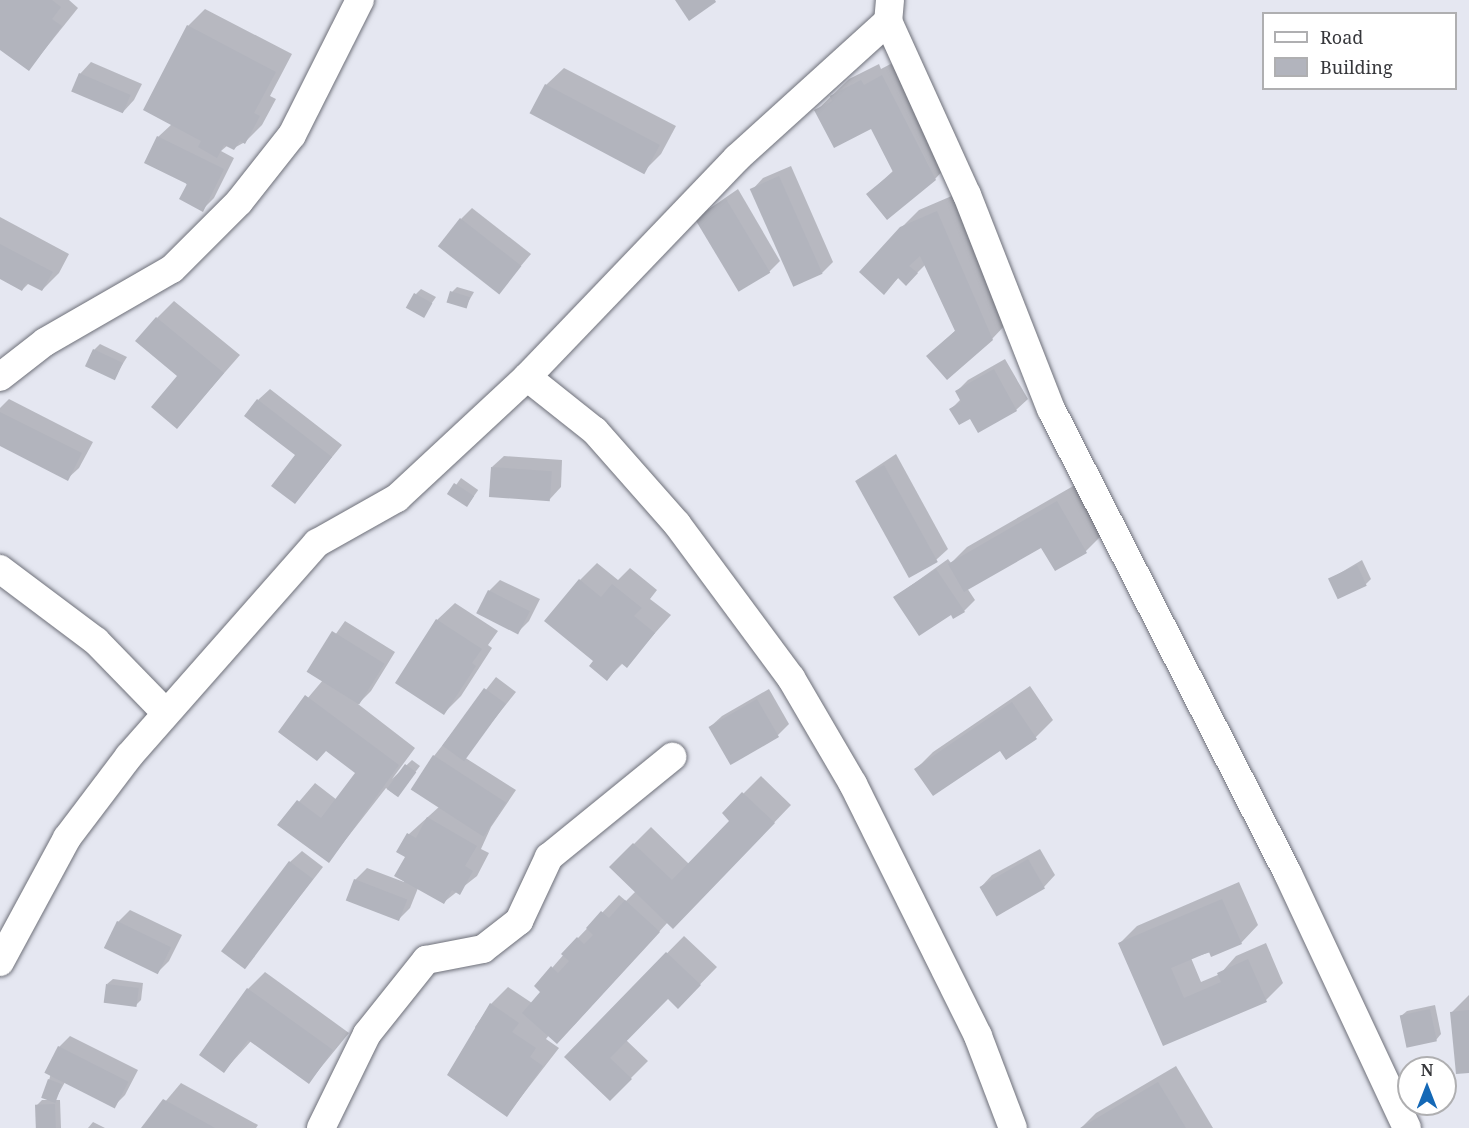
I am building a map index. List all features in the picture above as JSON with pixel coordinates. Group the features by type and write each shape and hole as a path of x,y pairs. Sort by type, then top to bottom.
{"street":[{"path":"0,377 45,342 172,269 238,202 292,135 360,0"},
{"path":"0,962 67,838 166,713 317,543 397,498 527,377 737,158 889,10 967,195 1051,409 1283,864 1407,1128"},
{"path":"527,377 595,431 647,490 723,582 791,678 853,784 978,1036 1013,1128"},
{"path":"0,570 96,640 166,713"},
{"path":"321,1128 367,1034 426,960 483,949 519,921 549,857 672,757"}],"building":[{"path":"0,0 52,0 61,7 52,19 62,26 29,71 0,50"},
{"path":"675,0 715,0 716,2 689,21"},
{"path":"187,25 276,72 254,113 260,116 245,144 240,141 234,150 224,145 217,158 198,147 201,141 143,110"},
{"path":"79,73 131,95 123,113 71,91"},
{"path":"882,75 936,180 887,220 866,194 893,172 871,129 834,148 814,110 832,101 830,96 861,80 864,85"},
{"path":"545,84 660,145 644,174 530,113"},
{"path":"157,136 224,169 203,212 179,199 187,184 144,163"},
{"path":"779,176 823,274 793,287 750,189"},
{"path":"726,199 770,273 739,292 694,218"},
{"path":"937,211 993,340 947,380 926,356 955,331 920,256 909,266 918,273 906,286 898,278 884,295 859,272 900,227"},
{"path":"460,218 521,266 499,294 438,246"},
{"path":"0,244 53,272 42,291 26,283 22,291 0,279"},
{"path":"450,291 470,297 467,309 446,302"},
{"path":"414,293 432,303 424,318 406,308"},
{"path":"156,317 224,373 177,429 151,407 177,376 135,341"},
{"path":"93,349 123,363 115,380 85,366"},
{"path":"994,369 1017,411 978,433 970,419 959,425 949,409 961,402 955,391"},
{"path":"257,399 332,457 295,504 271,486 295,455 244,416"},
{"path":"0,412 82,453 68,481 0,446"},
{"path":"884,465 938,562 909,578 855,481"},
{"path":"491,467 552,471 550,501 489,497"},
{"path":"454,483 474,496 467,507 447,494"},
{"path":"1057,501 1087,553 1055,571 1041,548 964,592 948,564"},
{"path":"1357,565 1367,586 1338,599 1328,579"},
{"path":"936,569 965,612 953,619 951,615 919,636 893,597"},
{"path":"579,579 601,597 612,584 642,608 634,616 655,633 627,668 621,663 607,681 589,666 593,661 544,621"},
{"path":"488,590 530,611 518,635 476,613"},
{"path":"436,619 482,649 472,663 476,666 444,715 395,683"},
{"path":"332,631 385,664 359,705 307,672"},
{"path":"484,688 506,704 464,761 442,745"},
{"path":"305,695 399,765 329,863 277,825 297,800 321,818 355,773 326,751 317,761 278,732"},
{"path":"757,699 779,737 731,765 709,727"},
{"path":"1012,702 1037,739 1006,760 1000,751 933,796 914,769"},
{"path":"433,755 506,802 484,837 411,789"},
{"path":"405,764 416,772 398,797 387,789"},
{"path":"742,792 775,823 673,929 609,867 633,843 672,880 729,821 722,813"},
{"path":"427,817 477,846 465,866 473,871 460,895 452,890 444,904 394,876 405,857 396,852 407,833 416,838"},
{"path":"1028,859 1045,888 997,916 980,887"},
{"path":"289,861 313,879 245,969 221,951"},
{"path":"354,879 407,899 399,921 346,900"},
{"path":"1222,899 1242,944 1211,957 1209,952 1171,968 1184,998 1221,982 1217,973 1248,959 1267,1002 1163,1046 1118,943"},
{"path":"625,900 660,932 557,1044 522,1013 540,992 534,986 551,966 558,973 569,961 561,954 577,937 584,944 593,935 586,928 601,911 609,918"},
{"path":"117,921 171,947 158,974 104,948"},
{"path":"666,952 701,985 678,1009 668,999 610,1058 632,1079 610,1101 564,1057"},
{"path":"106,984 139,988 136,1007 104,1003"},
{"path":"247,988 333,1050 309,1084 248,1040 224,1073 199,1055"},
{"path":"490,1003 519,1023 512,1032 536,1048 530,1057 543,1066 507,1117 447,1075"},
{"path":"1430,1009 1437,1041 1407,1048 1400,1015"},
{"path":"1469,1010 1469,1073 1457,1074 1457,1056 1454,1056 1450,1012"},
{"path":"58,1046 128,1082 115,1109 44,1073"},
{"path":"48,1079 62,1084 55,1103 41,1098"},
{"path":"1158,1082 1186,1128 1080,1128"},
{"path":"163,1099 215,1128 141,1128"},
{"path":"55,1104 56,1128 36,1128 35,1105"}]}
